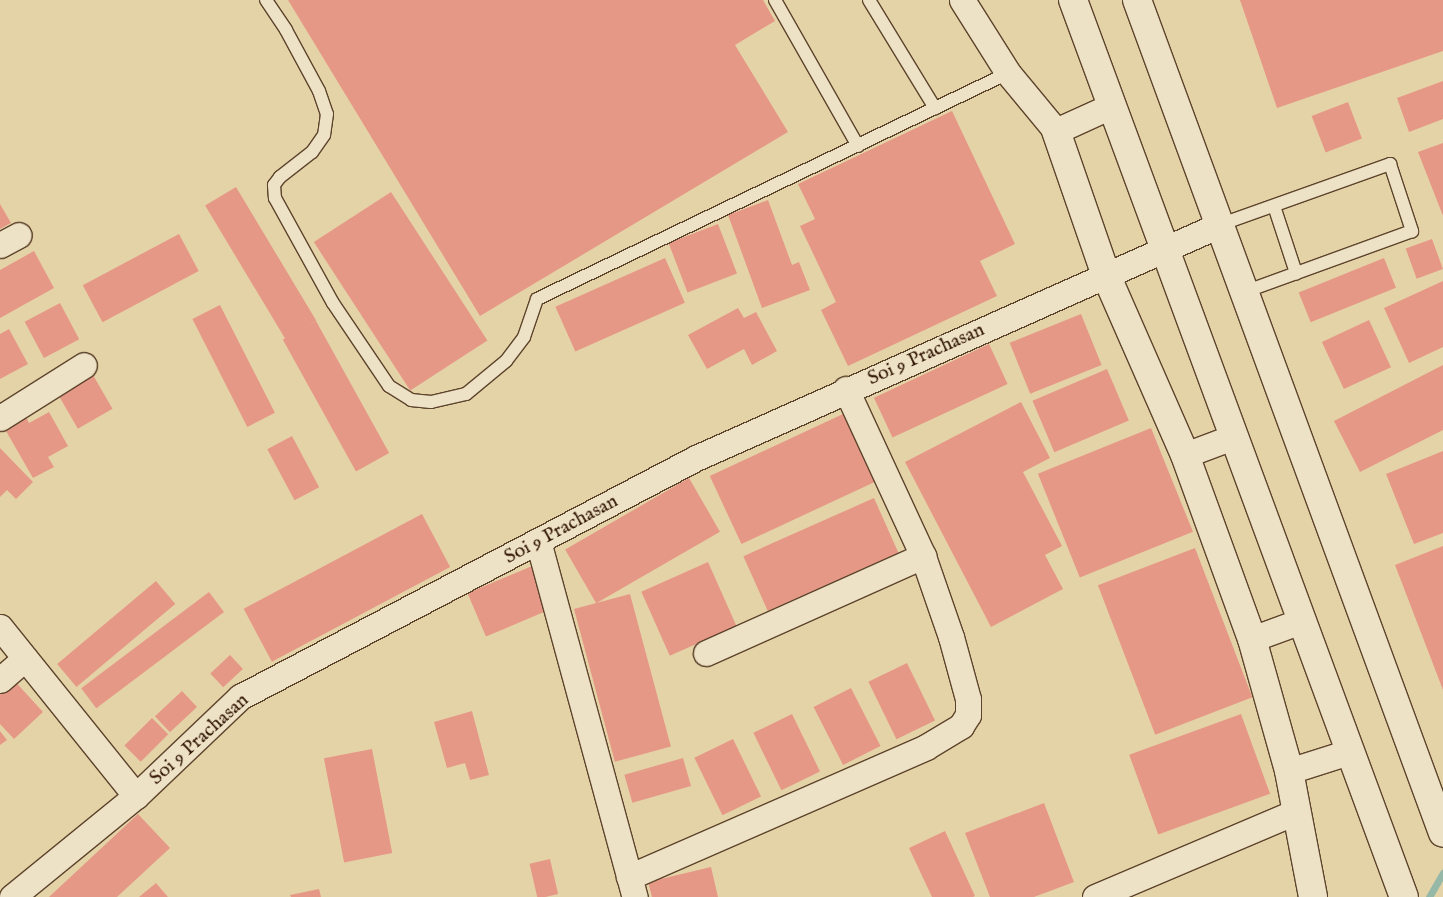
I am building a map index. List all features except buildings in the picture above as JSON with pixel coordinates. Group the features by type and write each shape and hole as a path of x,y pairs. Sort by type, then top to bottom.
{"main road":[{"path":"1073,0 1404,897"},
{"path":"1137,0 1443,833"},
{"path":"1056,131 1106,275 1185,455 1252,639 1289,770 1295,812 1313,897"}],"street":[{"path":"962,0 1008,73 1056,131 1111,106"},
{"name":"Soi 9 Prachasan","path":"21,894 136,796 240,697 696,458 846,389 1220,225"},
{"path":"0,418 84,364"},
{"path":"538,541 632,887 926,747 962,726 968,715 968,699 923,556 846,389"},
{"path":"1185,455 1233,436"},
{"path":"706,653 923,556"},
{"path":"1252,639 1301,621"},
{"path":"0,627 136,796"},
{"path":"0,680 25,658"},
{"path":"1289,770 1349,752"},
{"path":"1095,897 1295,812"}],"lane":[{"path":"266,0 286,30 319,91 327,114 324,135 312,152 280,178 274,186 275,198 338,310 389,386 411,400 447,400 472,388 506,361 524,337 537,299 1008,73"},
{"path":"775,0 858,146"},
{"path":"869,0 935,108"},
{"path":"1220,225 1390,164 1412,231 1244,292"},
{"path":"1274,206 1296,273"}],"waterway":[{"path":"1429,897 1443,873"}]}
